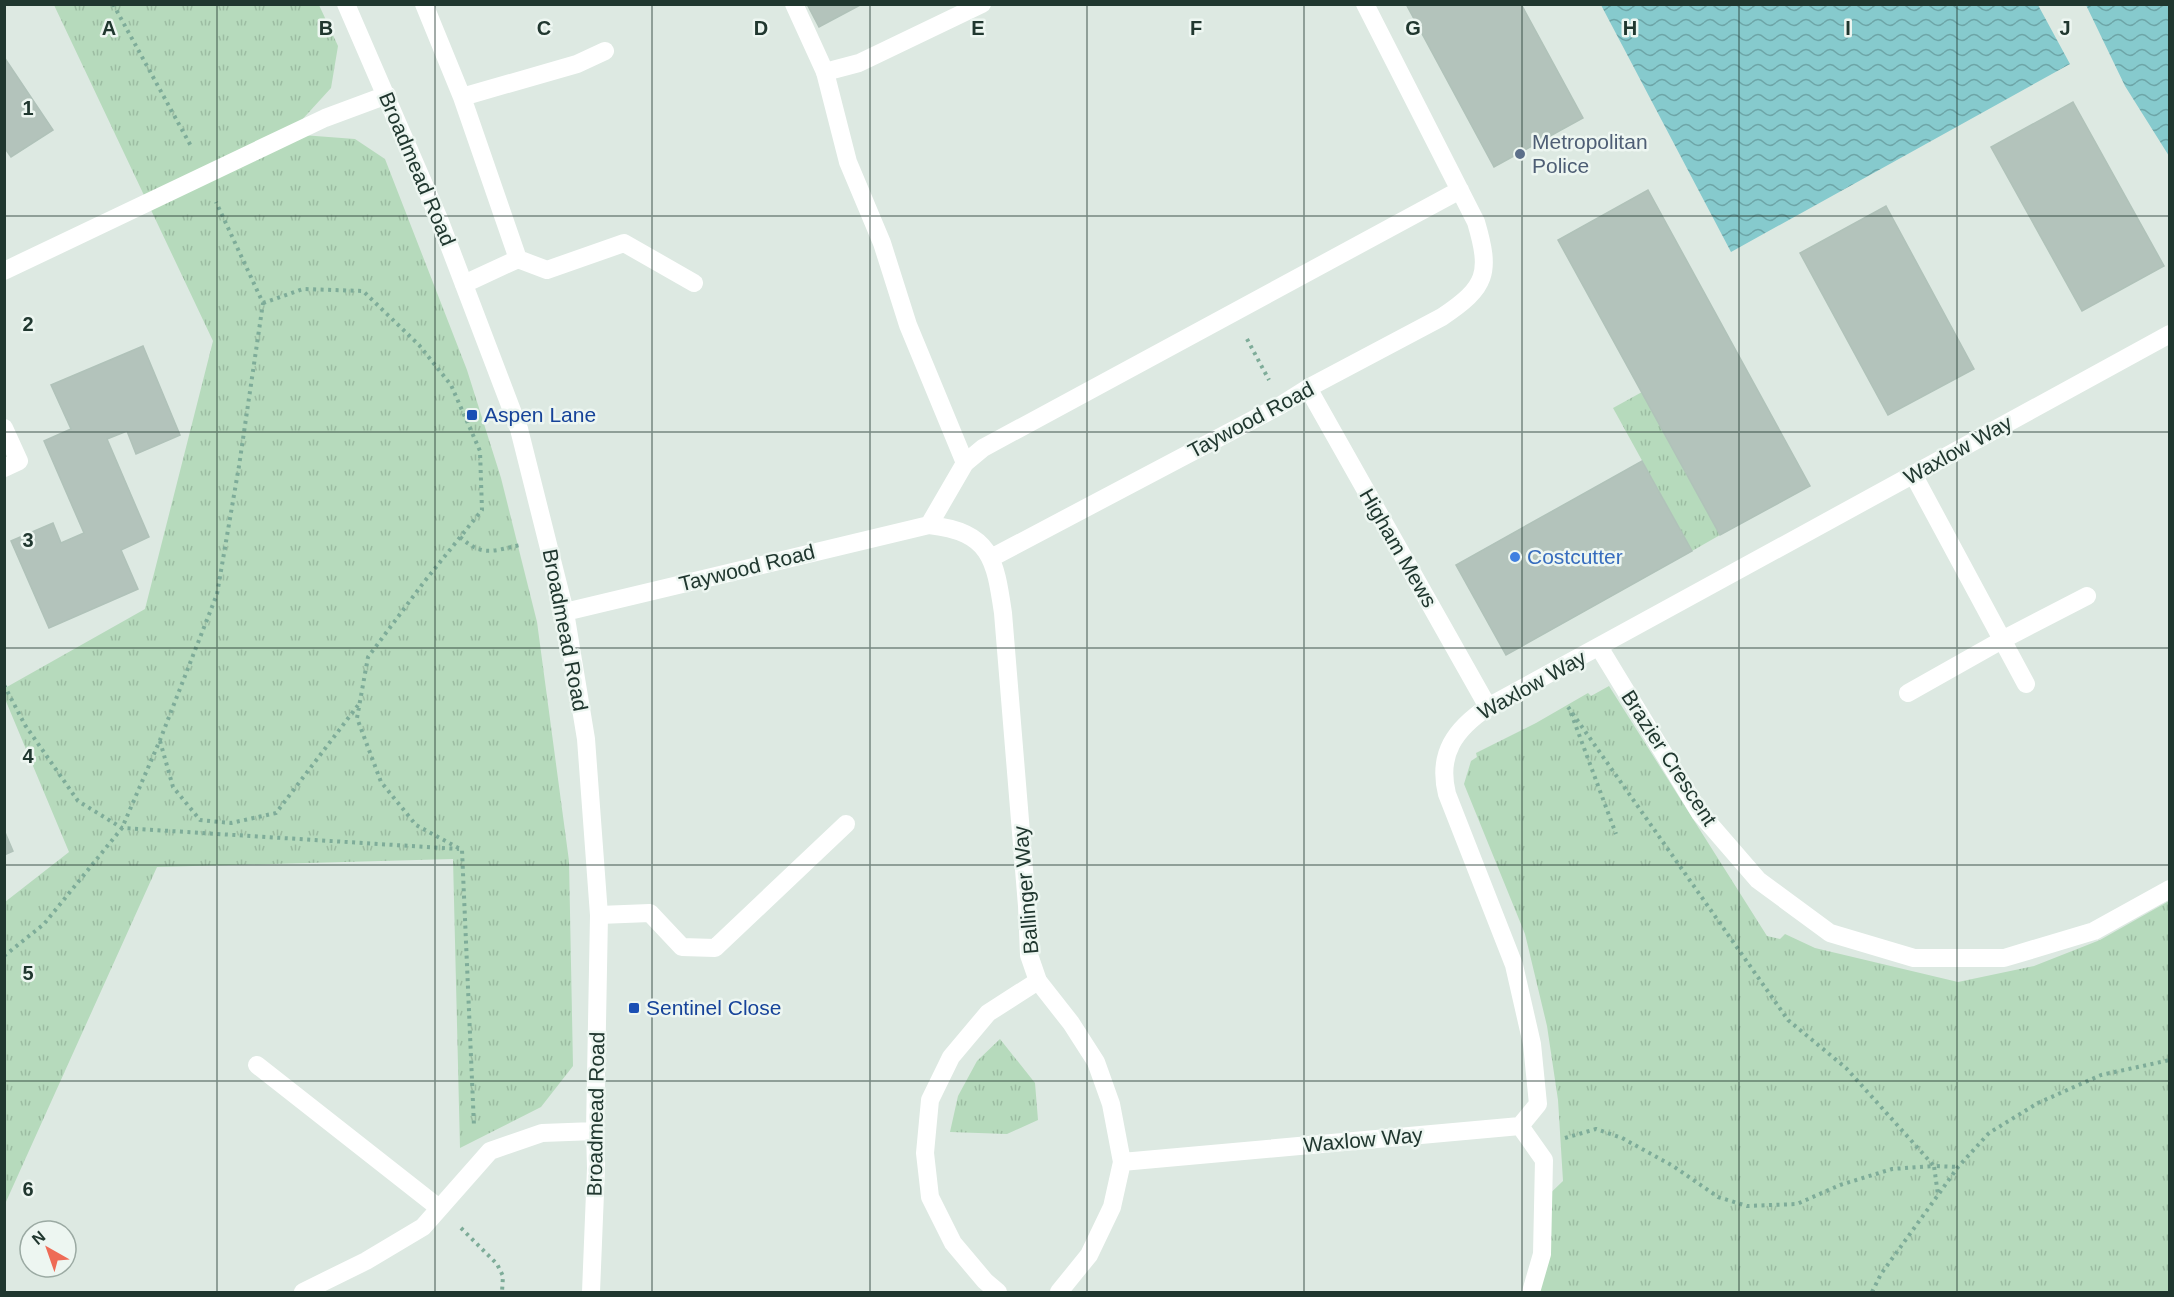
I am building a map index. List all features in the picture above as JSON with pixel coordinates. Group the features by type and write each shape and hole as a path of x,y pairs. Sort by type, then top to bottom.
{"street":[{"name":"Broadmead Road","path":"346,4 387,95 464,284 519,429 565,612 586,739 599,915 596,1168 591,1293"},
{"path":"424,4 462,97 518,259"},
{"path":"794,4 825,72 848,162 882,243 908,325 965,463"},
{"path":"825,72 859,63 982,4"},
{"name":"Taywood Road","path":"565,612 928,525 950,528 970,536 980,543 991,558 1281,405 1462,304 1482,279 1485,266 1483,246 1476,222 1365,4"},
{"path":"462,97 577,64 605,51"},
{"path":"4,271 325,118 387,95"},
{"path":"928,525 965,463 983,448 1460,190"},
{"path":"464,284 518,259 547,270 624,243 694,283"},
{"name":"Waxlow Way","path":"1122,1162 1520,1126 1538,1104 1532,1044 1514,965 1443,780 1443,767 1454,737 1475,716 1488,707 2169,334"},
{"name":"Higham Mews","path":"1308,388 1488,707"},
{"path":"4,428 19,461 4,468"},
{"path":"1913,474 2026,684"},
{"name":"Ballinger Way","path":"991,558 998,580 1003,613 1029,955 1038,981 1071,1023 1096,1062 1111,1104 1122,1162 1112,1207 1094,1246 1059,1293"},
{"path":"1908,693 2002,640 2087,596"},
{"name":"Brazier Crescent","path":"1599,647 1700,813 1758,880 1830,933 1914,958 2004,958 2094,931 2169,889"},
{"path":"599,915 650,914 682,947 715,948 846,824"},
{"path":"998,1293 953,1244 930,1197 925,1153 930,1100 951,1057 988,1013 1038,981"},
{"path":"257,1065 439,1208"},
{"path":"1520,1126 1544,1160 1542,1254 1531,1293"},
{"path":"303,1293 366,1262 423,1227 490,1151 542,1133 595,1131"}],"path":[{"path":"4,956 45,924 122,828 160,740 217,594 263,303 187,138 113,4"},
{"path":"263,303 303,289 363,291 419,345 451,385 480,450 482,510 368,657 357,718 381,782 416,825 462,850"},
{"path":"1233,311 1281,405"},
{"path":"460,537 473,549 491,551 547,538"},
{"path":"1555,670 1616,834"},
{"path":"4,685 26,725 78,801 122,828 462,850"},
{"path":"160,740 173,787 200,820 231,823 276,813 359,703"},
{"path":"1568,707 1788,1020 1846,1068 1934,1166 1938,1194"},
{"path":"462,850 474,1130 490,1151"},
{"path":"1872,1293 1881,1274 1938,1194 1958,1167 1989,1133 2038,1103 2101,1075 2169,1060"},
{"path":"1535,1148 1596,1129 1622,1138 1673,1166 1718,1197 1747,1206 1797,1204 1840,1185 1892,1169 1958,1167"},
{"path":"439,1208 498,1264 503,1276 502,1293"}],"green space":[{"path":"54,5 319,5 338,46 331,88 289,134 355,139 385,159 467,370 501,478 537,622 569,861 573,1066 541,1107 460,1148 453,859 157,867 5,1204 5,902 69,852 5,699 5,688 145,609 213,341"},
{"path":"1642,392 1720,535 1692,551 1613,408"},
{"path":"1609,686 1767,936 1780,939 1785,934 1815,948 1958,982 2034,966 2100,940 2169,901 2169,1292 1527,1292 1536,1259 1539,1204 1563,1181 1558,1100 1547,1026 1525,934 1464,784 1471,761 1477,757 1476,753 1536,723 1588,693 1591,696"},
{"path":"1000,1039 1035,1083 1038,1120 1007,1134 950,1132 958,1096 977,1061"}],"water":[{"path":"1601,5 2038,5 2070,64 1731,252"},
{"path":"2086,5 2169,5 2169,156 2125,86"}],"building":[{"path":"807,4 862,4 819,27"},
{"path":"1406,4 1521,4 1583,118 1494,167"},
{"path":"4,57 53,130 11,157 4,147"},
{"path":"2073,102 2164,266 2082,311 1991,147"},
{"path":"1648,190 1810,486 1720,535 1558,240"},
{"path":"1886,206 1974,369 1888,415 1800,253"},
{"path":"143,346 180,435 136,454 127,431 107,439 149,537 121,550 138,589 49,628 11,541 53,523 61,543 84,533 44,441 71,429 51,385"},
{"path":"1642,461 1692,551 1506,655 1456,565"},
{"path":"4,830 13,851 4,855"}],"place":[{"name":"Metropolitan Police","path":"1520,154"},
{"name":"Aspen Lane","path":"472,415"},
{"name":"Costcutter","path":"1515,557"},
{"name":"Sentinel Close","path":"634,1008"}]}
